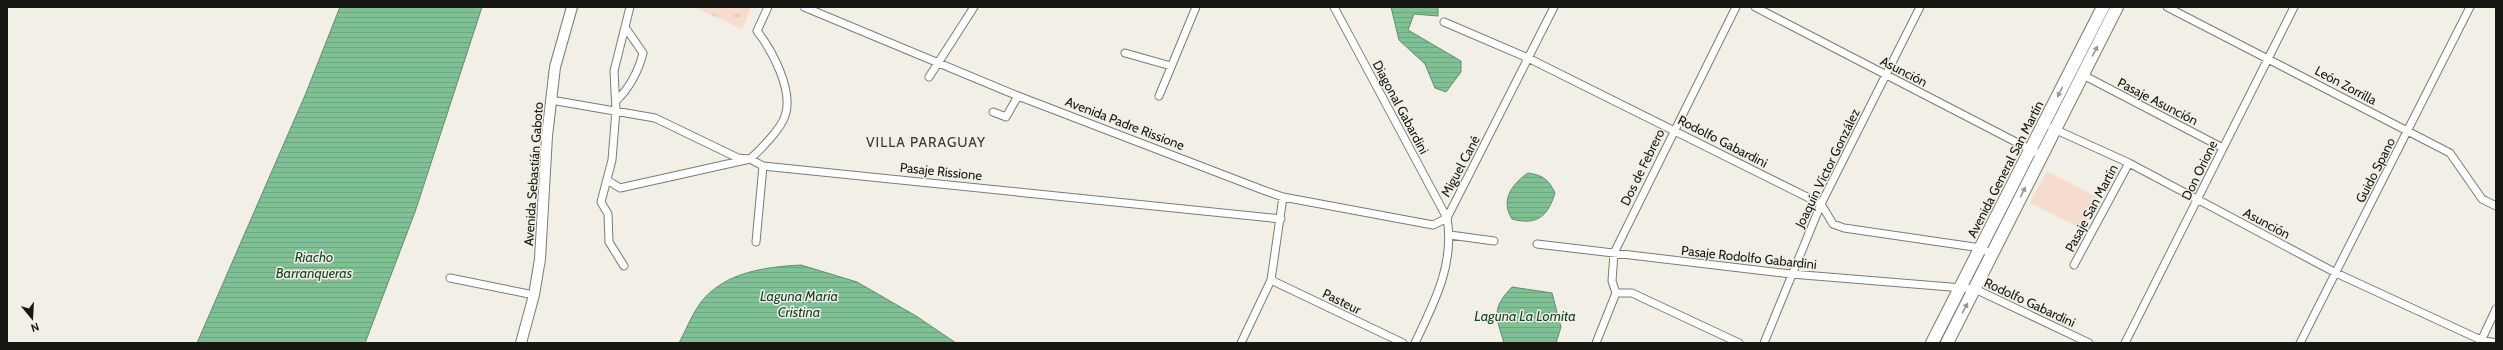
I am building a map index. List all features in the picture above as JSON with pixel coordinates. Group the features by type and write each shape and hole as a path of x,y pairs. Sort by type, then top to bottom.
{"main road":[{"name":"Avenida Sebastián Gaboto","path":"521,343 534,295 540,259 551,100 555,67 572,7"},
{"name":"Avenida General San Martín","path":"1947,343 1993,255 2054,129 2083,75 2110,8"},
{"name":"Avenida General San Martín","path":"1932,343 2043,124 2110,8"}],"street":[{"path":"624,266 608,242 608,214 601,202 612,160 616,110 614,71 630,7"},
{"path":"607,180 620,188 750,159 762,148 785,116 786,94 771,50 757,31 768,7"},
{"name":"Avenida Padre Rissione","path":"804,7 938,61 1018,96 1283,197 1433,225 1447,218"},
{"path":"929,77 974,7"},
{"path":"1159,96 1196,7"},
{"name":"Diagonal Gabardini","path":"1334,7 1447,218"},
{"name":"Miguel Cané","path":"1415,343 1441,288 1450,235 1447,218 1554,7"},
{"name":"Dos de Febrero","path":"1616,293 1612,281 1614,253 1736,7"},
{"name":"Asunción","path":"1755,7 2041,155"},
{"name":"Joaquín Víctor González","path":"1764,343 1821,204 1920,7"},
{"name":"León Zorrilla","path":"2167,7 2269,58 2450,153 2482,198 2496,206"},
{"name":"Don Orione","path":"2125,343 2294,7"},
{"name":"Guido Spano","path":"2300,343 2470,7"},
{"name":"Rodolfo Gabardini","path":"1444,22 1528,58 1821,204"},
{"path":"616,101 625,93 641,63 643,53 625,27"},
{"path":"1125,53 1171,66"},
{"name":"Pasaje Asunción","path":"2083,75 2223,148"},
{"path":"994,112 1006,117 1018,96"},
{"name":"Pasaje Rissione","path":"551,100 616,110 655,118 738,158 750,159 763,166 1280,219"},
{"name":"Asunción","path":"2043,124 2129,163 2336,273 2480,342 2496,343"},
{"name":"Pasaje San Martín","path":"2074,265 2129,163"},
{"path":"756,242 763,166"},
{"path":"1241,343 1271,280 1283,197"},
{"path":"1821,204 1833,224 1844,228 1981,248 1993,255"},
{"path":"1450,235 1494,241"},
{"name":"Pasaje Rodolfo Gabardini","path":"1537,244 1791,274 1959,289"},
{"path":"450,278 534,295"},
{"name":"Pasteur","path":"1271,280 1403,343"},
{"name":"Rodolfo Gabardini","path":"1959,289 1976,289 2089,343"},
{"path":"1596,343 1616,293 1632,292 1739,343"},
{"path":"2480,342 2496,309"}],"green space":[{"path":"694,7 751,7 742,29"},
{"path":"2047,171 2098,198 2082,229 2030,203"}],"water":[{"name":"Riacho Barranqueras","path":"340,7 482,7 415,212 365,343 197,343 306,93"},
{"path":"1391,7 1438,7 1438,16 1414,14 1408,30 1461,61 1461,72 1446,92 1435,88 1425,64 1399,40"},
{"path":"1528,173 1538,175 1548,181 1555,193 1549,208 1540,217 1535,220 1528,221 1512,219 1507,205 1510,193 1517,182"},
{"name":"Laguna María Cristina","path":"801,265 857,282 916,316 956,343 679,343 701,302 722,284 746,273 774,267"},
{"name":"Laguna La Lomita","path":"1512,287 1552,293 1561,327 1556,343 1504,343 1497,319 1497,313 1501,301"}],"district":[{"name":"VILLA PARAGUAY","path":"926,142"}]}
